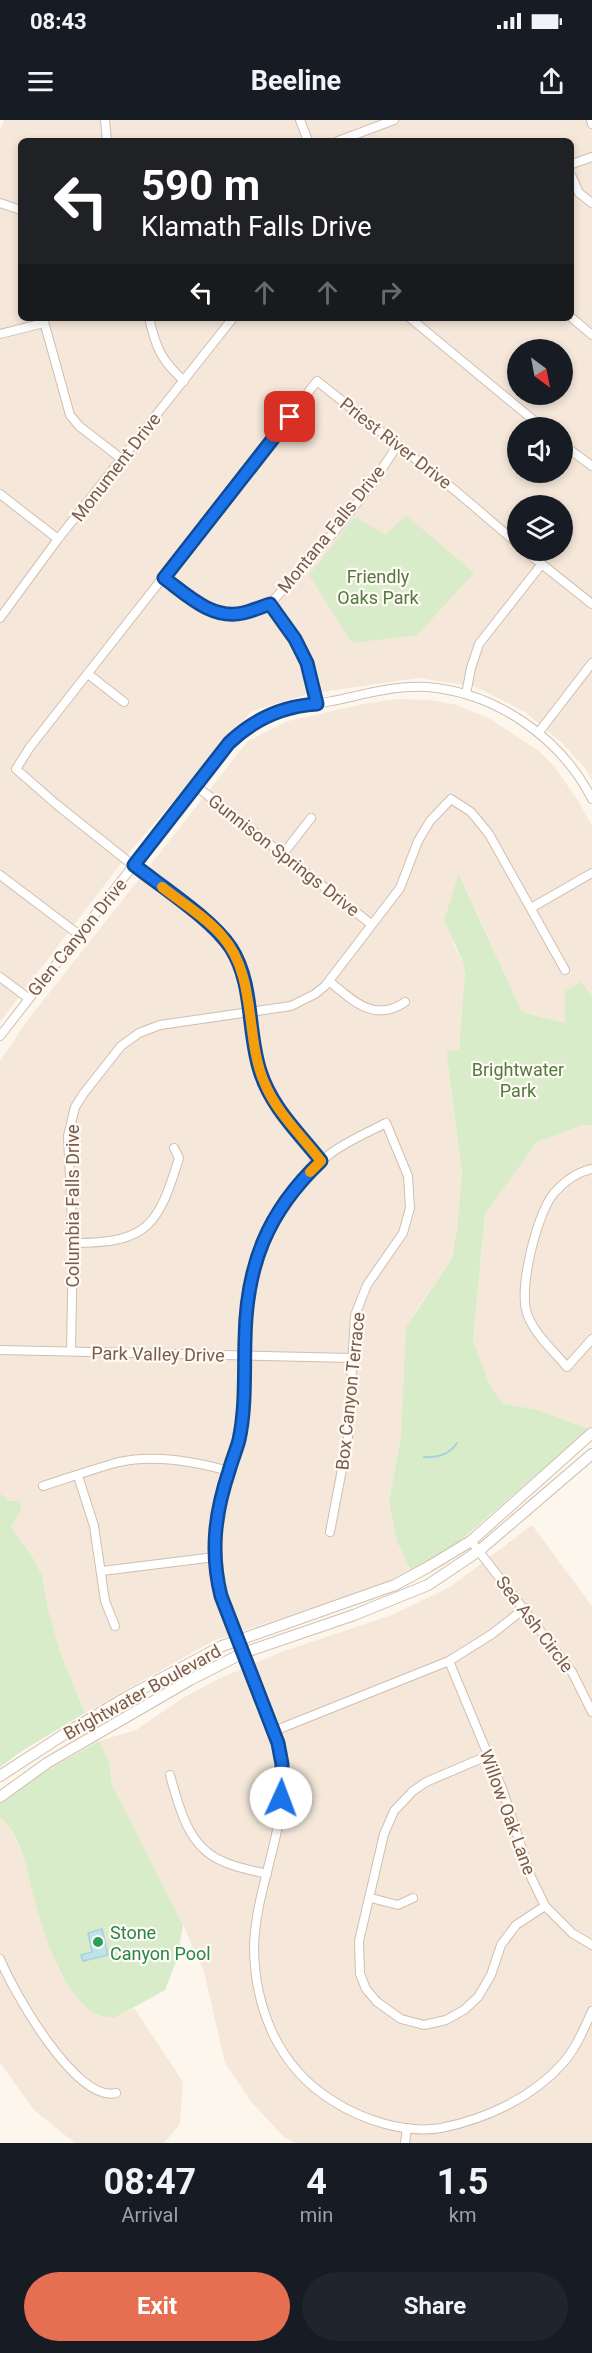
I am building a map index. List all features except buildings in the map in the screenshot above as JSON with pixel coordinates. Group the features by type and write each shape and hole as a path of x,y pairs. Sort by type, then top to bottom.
{"street":[{"path":"105,120 107,138"},
{"path":"300,120 307,138"},
{"path":"346,138 394,120"},
{"path":"574,163 592,157"},
{"path":"574,182 579,193 592,203"},
{"path":"0,203 18,209"},
{"path":"574,320 592,335"},
{"path":"0,334 41,321"},
{"path":"44,321 70,415 79,426 123,460"},
{"path":"149,321 159,354 168,367 184,381"},
{"name":"Monument Drive","path":"0,618 58,539 123,460 231,321"},
{"path":"414,321 530,417"},
{"name":"Priest River Drive","path":"134,865 56,804 16,769 30,747 317,381 458,492 507,534"},
{"name":"Montana Falls Drive","path":"164,578 199,603 220,613 242,613 270,604 335,531 372,484 397,446"},
{"path":"573,452 592,466"},
{"path":"0,494 58,539"},
{"path":"536,561 592,604"},
{"path":"466,694 479,644 541,565"},
{"path":"270,604 295,639 307,663 317,704"},
{"path":"539,732 592,663"},
{"path":"88,674 124,702"},
{"name":"Glen Canyon Drive","path":"0,1036 229,743 249,726 289,707 317,704 390,689 426,687 466,694 539,732 566,758 589,786 592,799"},
{"name":"Gunnison Springs Drive","path":"196,786 371,924"},
{"name":"Columbia Falls Drive","path":"71,1351 73,1243 68,1136 73,1113 84,1093 121,1046 139,1033 160,1025 296,1004 315,994 330,981 400,888 418,841 430,821 451,799 471,812 489,834 566,970"},
{"path":"283,854 311,818"},
{"path":"134,865 223,937 242,969 256,1058 266,1087 287,1120 321,1161 292,1191 262,1242 254,1266 246,1305 243,1405 239,1440 228,1471 215,1524 215,1557 221,1596 274,1731 281,1755 280,1818 254,1946 261,2004 276,2039 300,2073 324,2096 381,2123 407,2128 438,2128 470,2121 513,2102 546,2079 564,2062 592,2012"},
{"path":"531,908 592,873"},
{"path":"0,875 78,934"},
{"path":"0,977 28,998"},
{"path":"330,981 349,998 374,1010 390,1011 405,1002"},
{"name":"Box Canyon Terrace","path":"321,1161 344,1144 386,1123 408,1176 410,1208 403,1233 367,1285 354,1322 348,1438 330,1532"},
{"path":"73,1243 105,1243 125,1239 144,1228 152,1220 167,1196 179,1158 174,1148"},
{"path":"592,1169 570,1178 552,1194 541,1217 526,1272 524,1295 527,1315 536,1330 567,1367 592,1340"},
{"name":"Park Valley Drive","path":"0,1350 352,1358"},
{"name":"Brightwater Boulevard","path":"0,1776 125,1698 222,1646 395,1585 471,1541 592,1433"},
{"name":"Brightwater Boulevard","path":"0,1797 47,1763 190,1680 243,1653 428,1586 480,1550 592,1454"},
{"path":"43,1486 118,1462 141,1459 185,1460 228,1471"},
{"path":"78,1476 92,1517 105,1601 116,1626"},
{"name":"Sea Ash Circle","path":"471,1541 573,1672 592,1712"},
{"path":"102,1571 215,1557"},
{"path":"274,1731 449,1661 492,1634 525,1608"},
{"name":"Willow Oak Lane","path":"449,1661 503,1791 531,1877 545,1906 572,1933 592,1945"},
{"path":"487,1756 426,1782 412,1791 394,1811 384,1834 359,1941 360,1974 366,1989 377,2002 401,2019 424,2025 447,2020 464,2010 478,1997 491,1975 501,1945 516,1925 545,1906"},
{"path":"170,1775 189,1830 203,1849 222,1861 267,1874"},
{"path":"370,1898 398,1905 413,1898"},
{"path":"0,1959 26,2011 56,2052 96,2091 102,2094 116,2093"},
{"path":"405,2143 407,2128"}],"shaded area":[{"path":"4,120 592,120 592,780 585,768 563,744 525,712 476,687 418,678 308,694 252,711 132,849 0,1022 0,130"},
{"path":"398,699 430,700 457,705 490,719 539,751 554,766 579,802 592,826 592,995 581,982 565,1023 522,1012 460,875 453,944 463,962 466,986 459,1050 446,1052 462,1173 457,1229 452,1258 413,1315 401,1437 389,1501 397,1542 411,1571 376,1586 213,1641 85,1713 61,1654 49,1613 42,1575 32,1556 11,1527 21,1510 0,1493 0,1061 27,1021 248,741 288,721 368,703"},
{"path":"583,1125 592,1125 592,1426 589,1429 535,1409 503,1404 490,1386 473,1340 485,1214 537,1142"},
{"path":"532,1525 592,1606 592,2143 295,2143 285,2138 252,2103 225,2063 204,1972 183,1925 112,1785 109,1762 99,1741 136,1730 183,1698 220,1678 284,1651 392,1615 450,1587"},
{"path":"0,1817 8,1825 24,1855 36,1907 57,1967 75,1995 97,2015 114,2018 134,2008 183,2082 180,2124 164,2143 75,2143 34,2110 0,2063"}],"green space":[{"name":"Friendly Oaks Park","path":"406,515 474,573 417,635 352,643 309,575 355,517 386,535"},
{"name":"Brightwater Park","path":"459,874 522,1012 565,1023 565,991 581,982 592,995 592,1125 583,1125 537,1142 485,1214 473,1340 490,1386 503,1404 535,1409 589,1429 460,1541 411,1571 397,1542 389,1501 401,1437 406,1327 452,1258 457,1229 462,1173 446,1051 459,1050 465,975 463,962 444,920"},
{"path":"0,1493 9,1501 20,1501 21,1510 11,1527 32,1556 42,1575 49,1613 61,1654 85,1713 0,1767"},
{"path":"99,1741 109,1762 112,1785 183,1925 177,1959 165,1990 114,2018 98,2015 84,2005 74,1994 57,1966 45,1935 20,1847 15,1836 0,1817 0,1803 21,1785"}],"water":[{"name":"Stone Canyon Pool","path":"102,1929 108,1955 83,1961 81,1955 92,1952 88,1933"}],"waterway":[{"path":"424,1457 443,1455 457,1443"}],"slow traffic":[{"path":"162,887 214,928 231,947 237,958 245,981 256,1058 264,1082 272,1099 287,1120 321,1161 310,1172"}],"place":[{"name":"Stone Canyon Pool","path":"98,1942"}],"route":[{"path":"281,1798 282,1764 278,1743 221,1596 217,1578 214,1536 228,1471 239,1440 243,1405 246,1305 254,1266 262,1242 280,1207 321,1161 287,1120 272,1099 264,1082 256,1058 245,981 231,947 214,928 134,865 238,734 271,714 289,707 317,704 307,663 295,639 270,604 242,613 220,613 190,597 164,578 290,417"}]}
